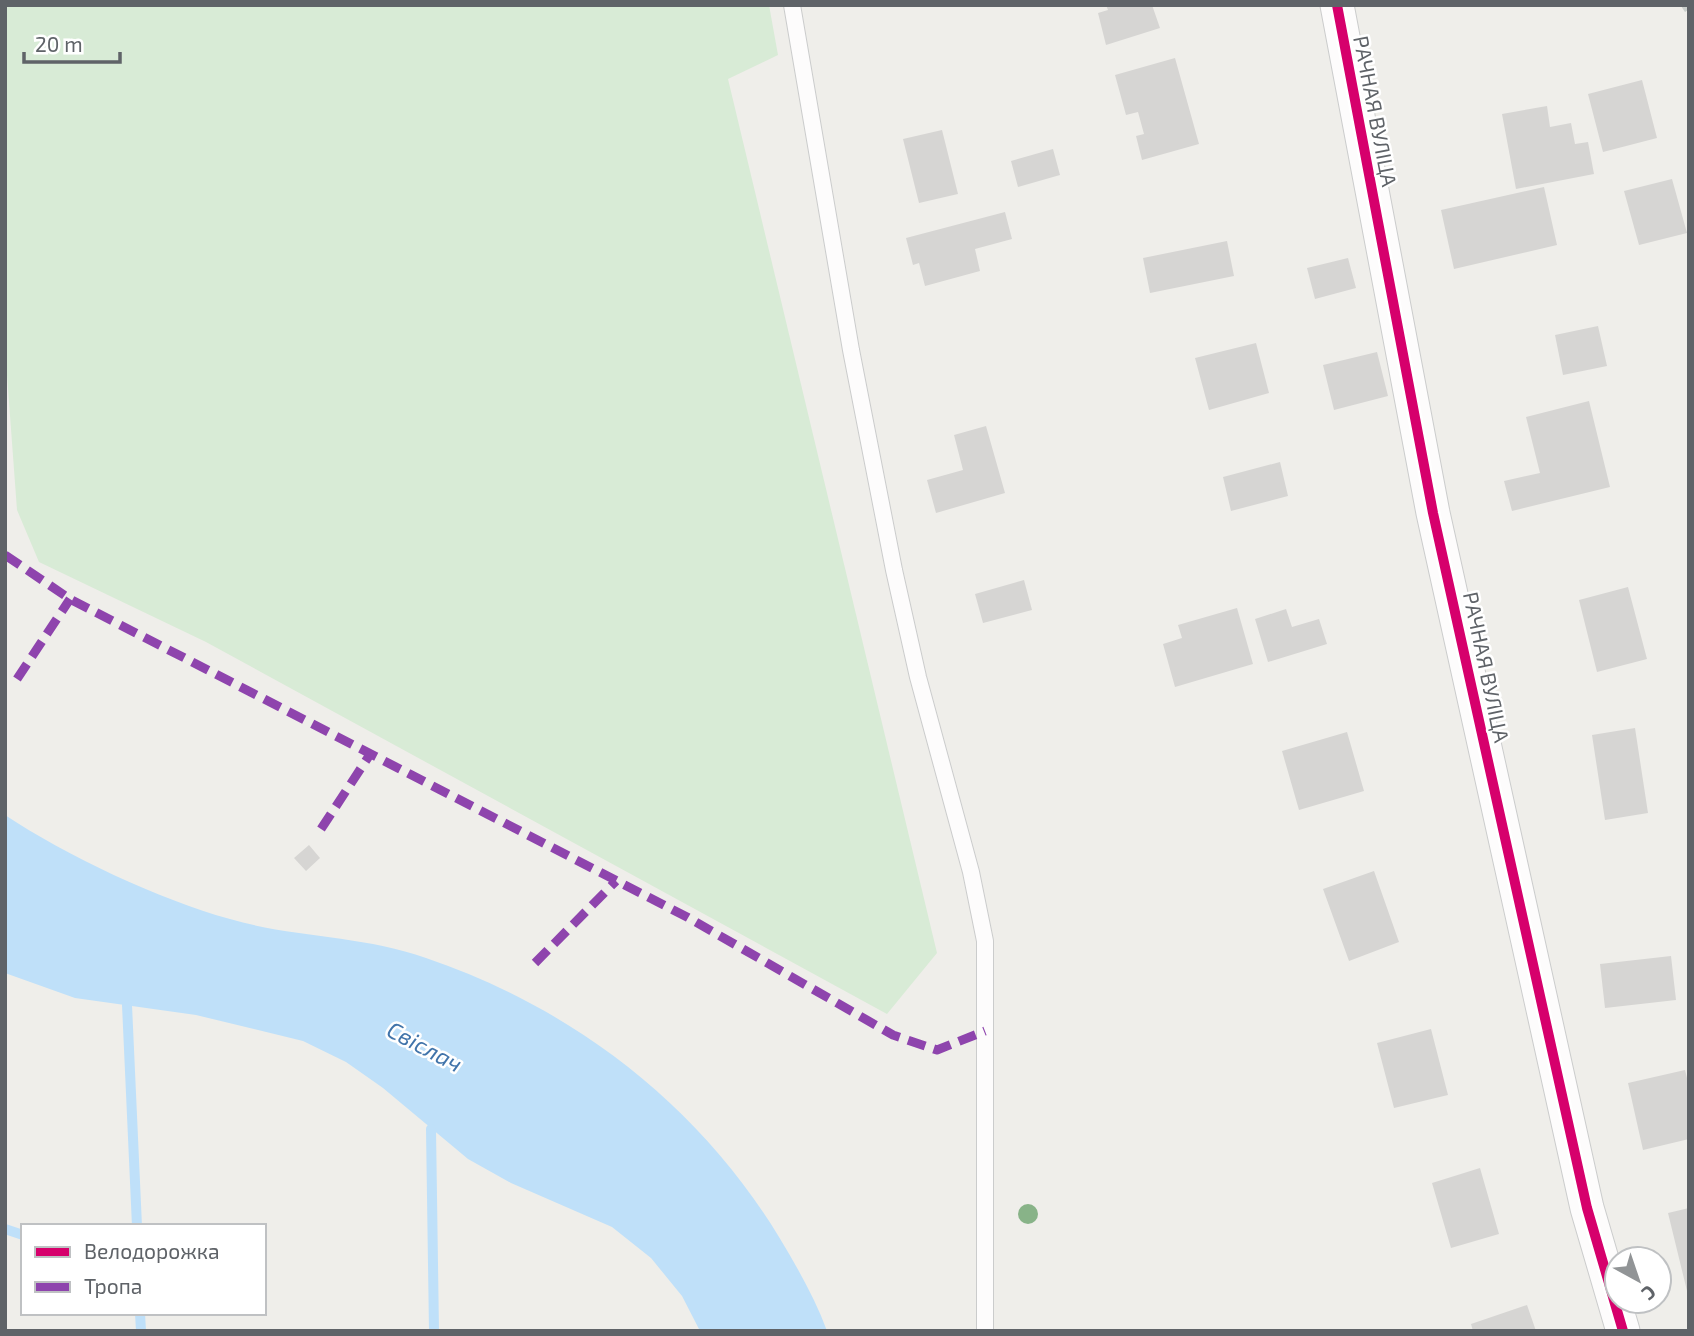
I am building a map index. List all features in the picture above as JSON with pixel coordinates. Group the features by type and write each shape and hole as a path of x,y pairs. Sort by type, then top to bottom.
{"street":[{"name":"РАЧНАЯ ВУЛІЦА","path":"1336,5 1433,513 1587,1208 1623,1331"}],"lane":[{"path":"792,5 851,350 894,570 918,677 971,872 985,941 985,1331"}],"path":[{"path":"1683,5 1689,14"}],"green space":[{"path":"5,5 769,5 778,55 728,79 937,953 887,1014 206,642 39,562 17,510 5,348"}],"water":[{"name":"Свіслач","path":"5,815 114,875 203,911 279,930 402,950 480,979 532,1004 581,1033 627,1066 670,1103 710,1144 747,1189 779,1237 799,1271 827,1331 700,1331 682,1296 651,1258 612,1227 511,1183 468,1159 383,1088 346,1062 303,1041 196,1015 75,998 5,973"}],"building":[{"path":"1106,5 1152,5 1160,28 1106,45 1098,13 1108,10"},
{"path":"1175,58 1199,144 1142,160 1136,136 1144,134 1138,112 1126,115 1115,75"},
{"path":"1642,80 1657,138 1603,152 1588,94"},
{"path":"1547,106 1550,127 1571,123 1575,144 1588,142 1594,174 1516,189 1502,114"},
{"path":"942,130 958,194 919,203 903,139"},
{"path":"1053,149 1060,175 1018,187 1011,161"},
{"path":"1672,179 1687,233 1639,245 1624,191"},
{"path":"1544,187 1557,245 1454,269 1441,210"},
{"path":"1005,212 1012,239 975,249 980,271 925,286 919,263 913,265 906,238"},
{"path":"1227,241 1234,276 1150,293 1143,258"},
{"path":"1348,258 1356,288 1315,299 1307,268"},
{"path":"1598,326 1607,366 1563,375 1555,335"},
{"path":"1256,343 1269,393 1209,410 1195,358"},
{"path":"1377,352 1388,396 1334,410 1323,365"},
{"path":"1589,401 1610,487 1512,511 1504,481 1540,473 1526,417"},
{"path":"986,426 1005,493 936,513 927,480 963,470 954,435"},
{"path":"1280,462 1288,496 1231,511 1223,477"},
{"path":"1024,580 1032,610 983,623 975,594"},
{"path":"1628,587 1647,659 1597,672 1579,600"},
{"path":"1237,608 1253,664 1175,687 1163,644 1182,638 1178,625"},
{"path":"1286,609 1292,627 1319,619 1327,644 1268,662 1255,619"},
{"path":"1635,728 1648,813 1605,820 1592,735"},
{"path":"1347,732 1364,791 1299,810 1282,751"},
{"path":"309,845 320,858 306,871 294,858"},
{"path":"1374,871 1399,942 1349,961 1323,889"},
{"path":"1671,956 1676,1000 1605,1008 1600,964"},
{"path":"1431,1029 1448,1095 1394,1108 1377,1043"},
{"path":"1685,1070 1689,1086 1689,1139 1643,1150 1628,1083"},
{"path":"1480,1168 1499,1234 1451,1248 1432,1183"},
{"path":"1689,1208 1689,1294 1688,1295 1668,1213"},
{"path":"1527,1305 1536,1331 1473,1331 1471,1324"}],"waterway":[{"path":"127,1005 137,1224"},
{"path":"431,1129 434,1331"},
{"path":"5,1229 21,1234"},
{"path":"140,1315 141,1331"}],"marked path":[{"path":"5,555 70,599 687,917 893,1035 937,1050 985,1031"},
{"path":"17,679 70,599"},
{"path":"321,829 369,756"},
{"path":"535,963 616,881"}],"cycle path":[{"path":"1337,5 1433,513 1587,1208 1623,1331"}]}
